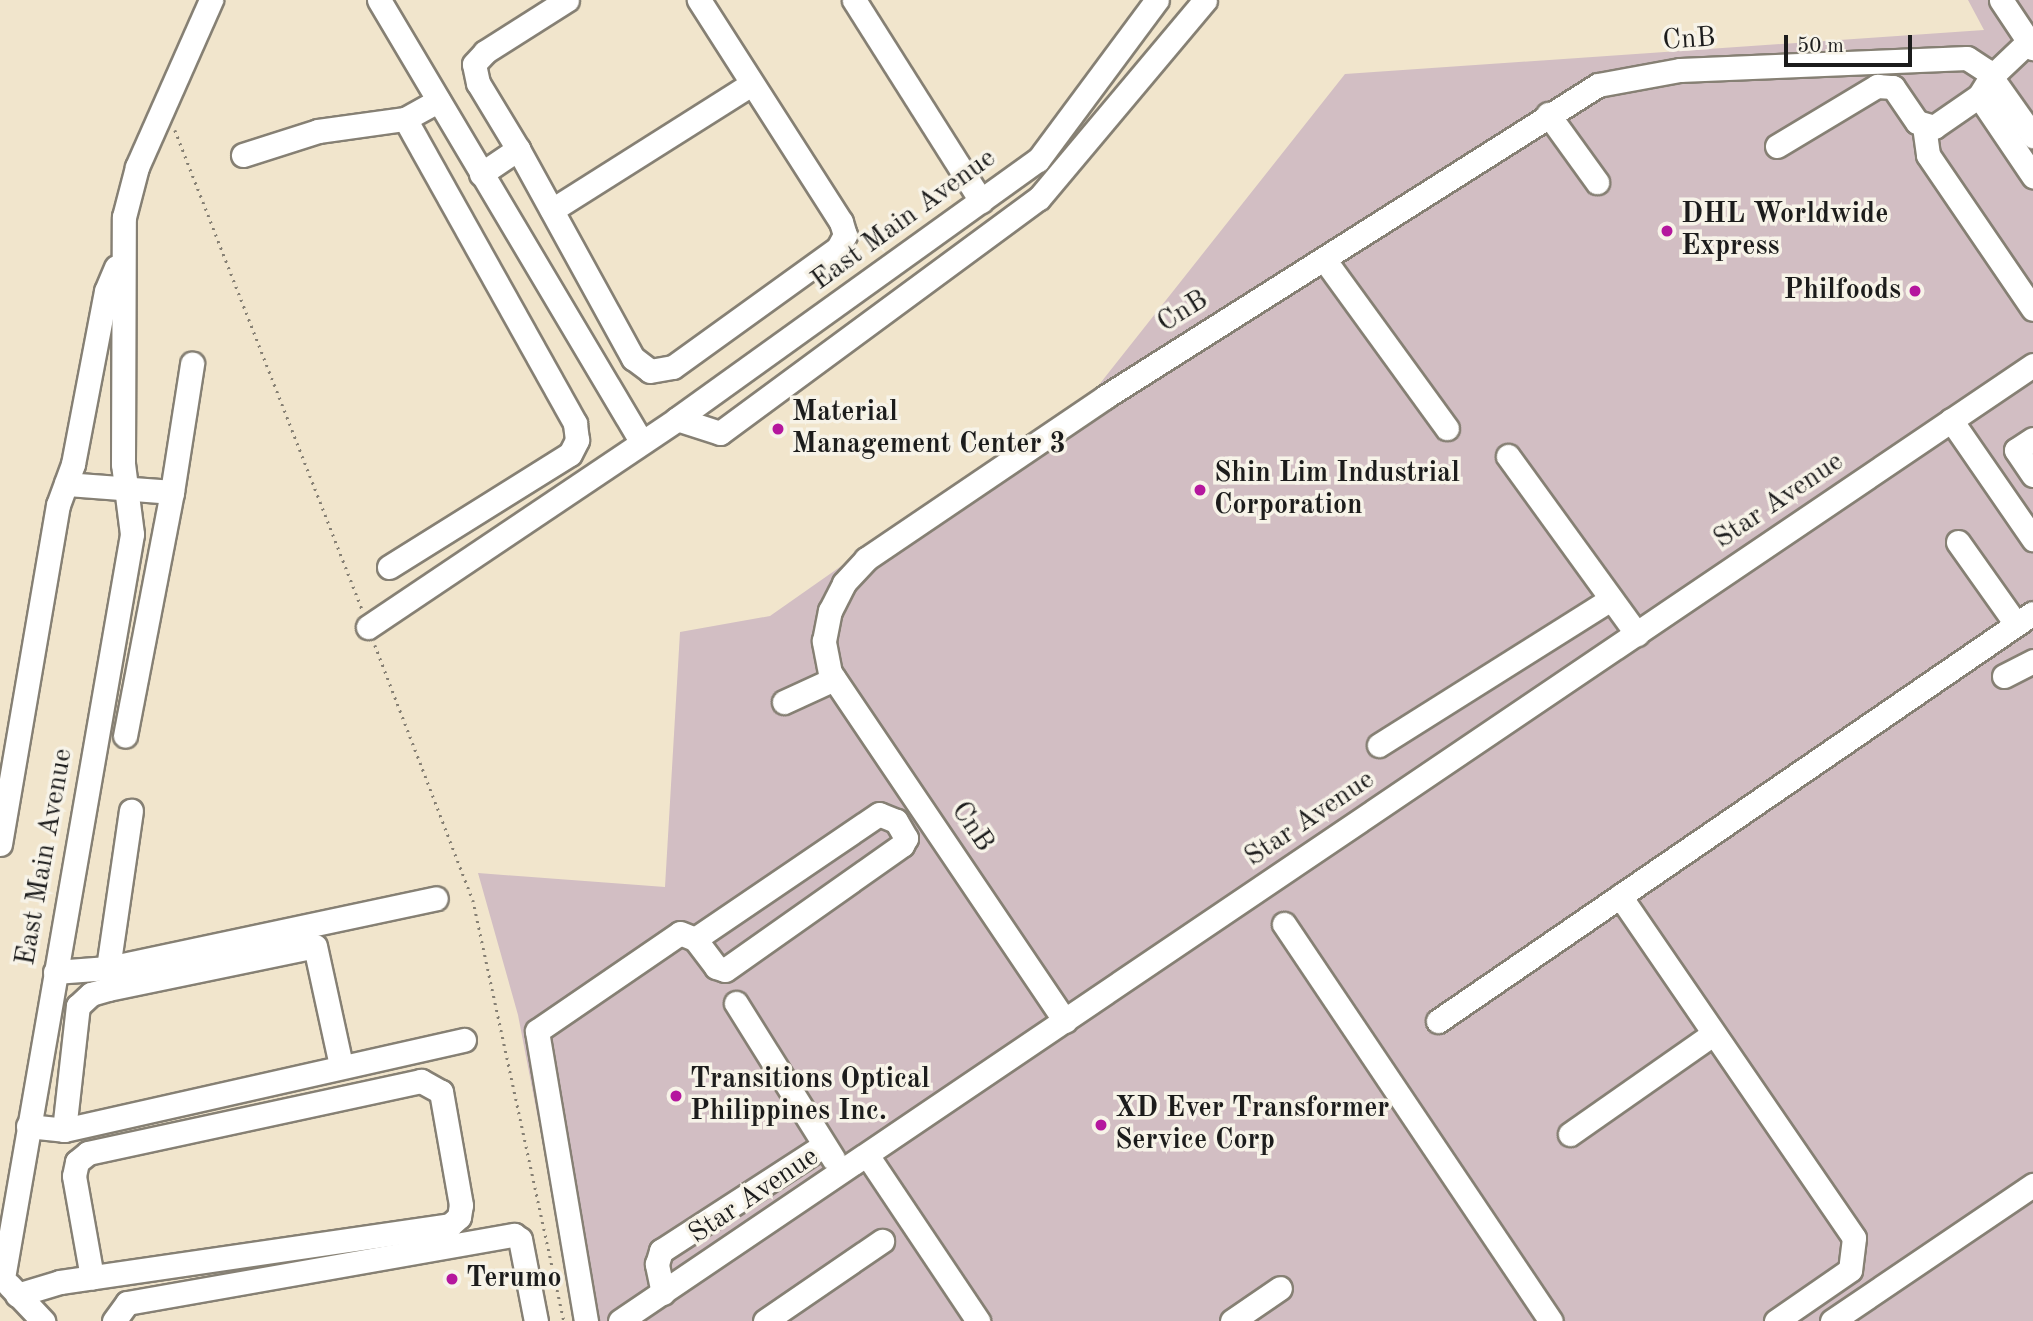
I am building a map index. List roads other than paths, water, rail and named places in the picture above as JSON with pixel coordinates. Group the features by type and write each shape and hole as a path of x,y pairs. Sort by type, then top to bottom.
{"street":[{"name":"East Main Avenue","path":"0,844 58,505 66,484 106,292 121,254 137,167 211,0"},
{"path":"379,0 640,441"},
{"path":"567,0 485,52 474,64 478,83 552,209 633,358 650,371 673,367 838,248 845,235 841,222 699,0"},
{"path":"854,0 981,201"},
{"name":"East Main Avenue","path":"369,627 640,441 677,419 1038,160 1157,0"},
{"path":"677,419 720,433 1039,198 1205,0"},
{"path":"1924,126 1934,127 1979,96 1991,77 2031,45 2001,0"},
{"name":"CnB","path":"1065,1021 834,679 824,650 827,621 844,583 866,559 1105,397 1548,114 1614,79 1680,70 1953,57 1976,61 1991,77 2033,136"},
{"path":"552,209 751,84"},
{"path":"1777,146 1877,86 1893,87 1924,126 1928,155 2033,309"},
{"path":"1979,96 2033,176"},
{"path":"243,155 318,131 405,119 438,101"},
{"path":"1548,114 1597,181"},
{"path":"389,567 570,454 577,440 575,423 405,119"},
{"path":"481,174 518,149"},
{"name":"East Main Avenue","path":"7,1282 28,1126 132,534 126,488 121,254"},
{"path":"1324,259 1447,428"},
{"path":"125,736 172,492 192,364"},
{"name":"Star Avenue","path":"620,1321 2033,365"},
{"path":"1951,420 2033,539"},
{"path":"2033,439 2016,450 2033,475"},
{"path":"1508,456 1637,634"},
{"path":"66,484 172,492"},
{"path":"488,505 508,532"},
{"path":"1438,1021 2024,618 1958,542"},
{"path":"1380,745 1611,598"},
{"path":"111,654 138,658"},
{"path":"2004,676 2033,661"},
{"path":"784,702 834,679"},
{"path":"896,821 922,807"},
{"path":"107,968 131,811"},
{"path":"586,1321 537,1031 680,933 695,939 716,967 725,970 902,845 906,838 896,821 879,814 695,939"},
{"path":"1620,895 1854,1238 1850,1270 1776,1321"},
{"path":"55,972 107,968 436,898"},
{"path":"1284,923 1551,1321"},
{"path":"64,1130 78,1006 83,999 108,989 315,946 341,1065"},
{"path":"736,1003 843,1171"},
{"path":"1570,1134 1713,1034"},
{"path":"28,1126 64,1130 341,1065 464,1040"},
{"path":"7,1282 92,1277 450,1225 459,1217 461,1205 442,1093 421,1081 88,1153 77,1162 74,1176 92,1277"},
{"path":"663,1293 657,1264 661,1251 824,1145"},
{"path":"867,1155 978,1321"},
{"path":"1832,1321 2033,1185"},
{"path":"114,1321 127,1303 514,1235 520,1239 536,1321"},
{"path":"765,1321 882,1241"},
{"path":"7,1282 43,1321"},
{"path":"1232,1321 1280,1288"}],"place":[{"name":"DHL Worldwide Express","path":"1667,231"},
{"name":"Philfoods","path":"1915,291"},
{"name":"Material Management Center 3","path":"778,429"},
{"name":"Shin Lim Industrial Corporation","path":"1200,490"},
{"name":"Transitions Optical Philippines Inc.","path":"676,1096"},
{"name":"XD Ever Transformer Service Corp","path":"1101,1125"},
{"name":"Terumo","path":"452,1279"}]}
